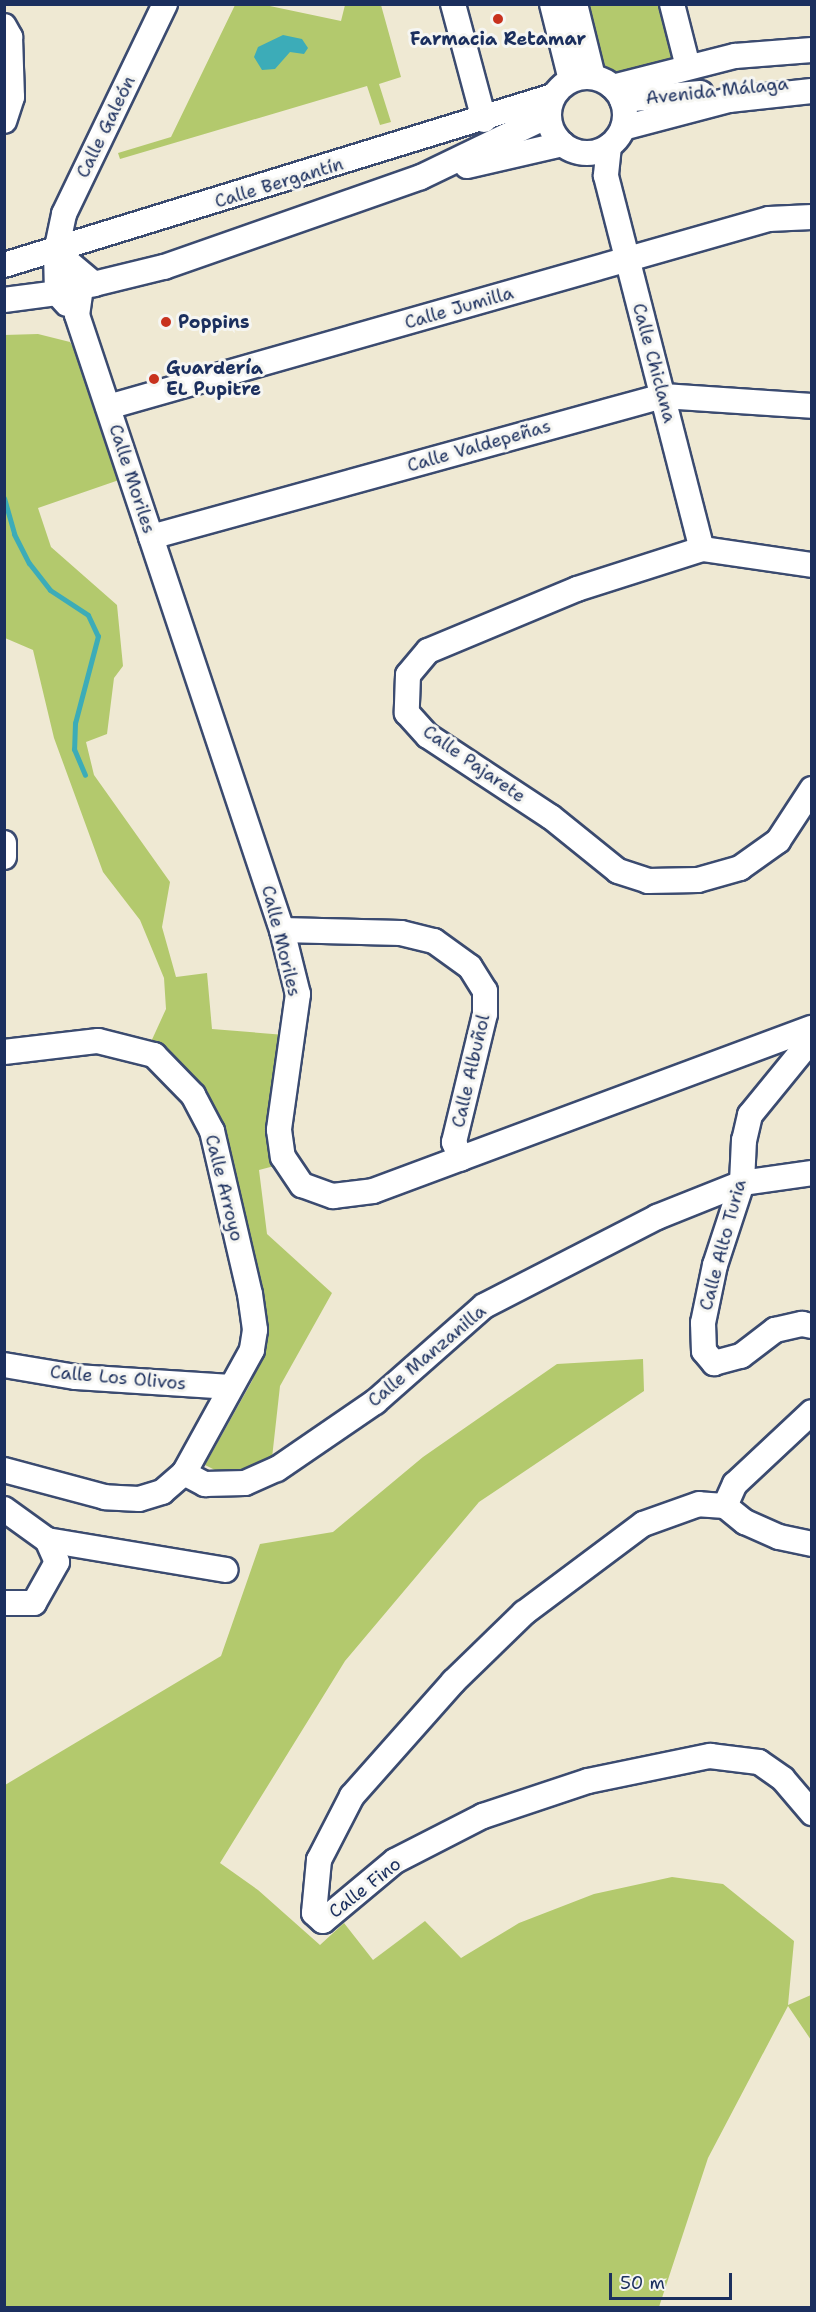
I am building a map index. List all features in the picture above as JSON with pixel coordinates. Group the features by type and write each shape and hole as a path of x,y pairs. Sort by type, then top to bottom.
{"street":[{"name":"Calle Galeón","path":"57,293 56,252 64,214 165,4"},
{"path":"453,4 484,120"},
{"path":"552,4 600,86"},
{"path":"4,300 57,293 164,267 421,177 562,144 607,143 600,86 575,4"},
{"path":"672,4 688,67"},
{"path":"4,26 10,37 12,97 4,120"},
{"path":"421,177 550,106 600,86 735,56 812,50"},
{"name":"Avenida Málaga","path":"600,86 812,81"},
{"name":"Avenida Málaga","path":"607,143 729,100 812,91"},
{"name":"Calle Bergantín","path":"4,265 56,252 484,120 550,106"},
{"path":"550,106 554,136 562,144"},
{"name":"Calle Chiclana","path":"607,143 606,176 702,549"},
{"name":"Calle Jumilla","path":"108,407 769,219 812,217"},
{"path":"56,252 87,286"},
{"name":"Calle Moriles","path":"87,286 77,315 282,930 298,994 279,1130 283,1157 302,1185 333,1196 373,1191 812,1028"},
{"path":"57,293 77,315"},
{"name":"Calle Valdepeñas","path":"152,537 663,396 812,406"},
{"name":"Calle Pajarete","path":"812,565 702,549 577,589 428,651 408,675 407,712 428,736 551,817 618,871 648,881 698,880 740,868 778,841 812,789"},
{"path":"4,843 4,857"},
{"name":"Calle Albuñol","path":"282,930 401,933 434,941 470,967 485,992 485,1014 454,1142 461,1159"},
{"name":"Calle Alto Turia","path":"812,1039 750,1115 742,1183 715,1265 703,1323 704,1351 714,1363 741,1356 775,1330 802,1324 812,1326"},
{"name":"Calle Arroyo","path":"4,1052 98,1041 154,1055 193,1095 212,1131 250,1294 255,1330 252,1350 184,1473"},
{"name":"Calle Manzanilla","path":"184,1473 205,1484 245,1482 277,1469 375,1402 484,1306 657,1217 742,1183 812,1173"},
{"name":"Calle Los Olivos","path":"4,1365 76,1377 231,1386"},
{"path":"812,1412 735,1484 725,1506 762,1530 812,1545"},
{"path":"4,1470 105,1497 139,1499 162,1492 184,1473"},
{"name":"Calle Fino","path":"725,1506 699,1504 643,1524 524,1613 454,1681 352,1796 319,1860 314,1913 323,1921 395,1862 483,1816 588,1780 710,1756 759,1762 783,1779 812,1813"},
{"path":"4,1509 47,1539 226,1570"},
{"path":"4,1604 34,1603 57,1562 47,1539"}],"green space":[{"path":"235,5 265,5 341,21 345,5 381,5 401,77 379,84 391,122 380,125 367,86 120,159 118,153 171,137"},
{"path":"579,5 668,5 683,64 613,82 597,73"},
{"path":"38,334 70,342 83,365 119,480 38,508 51,547 117,605 123,666 114,678 107,734 86,742 94,775 170,882 162,927 176,977 207,973 212,1029 285,1035 278,1165 259,1170 267,1234 332,1293 280,1386 272,1458 225,1475 205,1465 252,1381 263,1345 263,1299 225,1137 193,1078 150,1044 166,1009 164,978 140,920 103,872 54,738 33,650 5,638 4,335"},
{"path":"643,1359 644,1391 479,1502 345,1661 220,1863 258,1890 320,1945 344,1923 373,1960 425,1921 461,1958 519,1923 594,1894 672,1877 723,1884 794,1941 788,2005 811,1995 811,2040 788,2006 708,2158 659,2307 5,2307 5,1785 221,1656 260,1544 333,1532 423,1457 557,1364"}],"water":[{"path":"283,35 302,39 308,48 304,54 290,52 275,69 262,70 254,57 258,47"}],"waterway":[{"path":"4,498 14,534 29,563 50,590 88,615 98,636 75,723 74,749 85,775"}],"place":[{"name":"Farmacia Retamar","path":"498,19"},
{"name":"Poppins","path":"166,322"},
{"name":"Guardería EL Pupitre","path":"154,379"}]}
